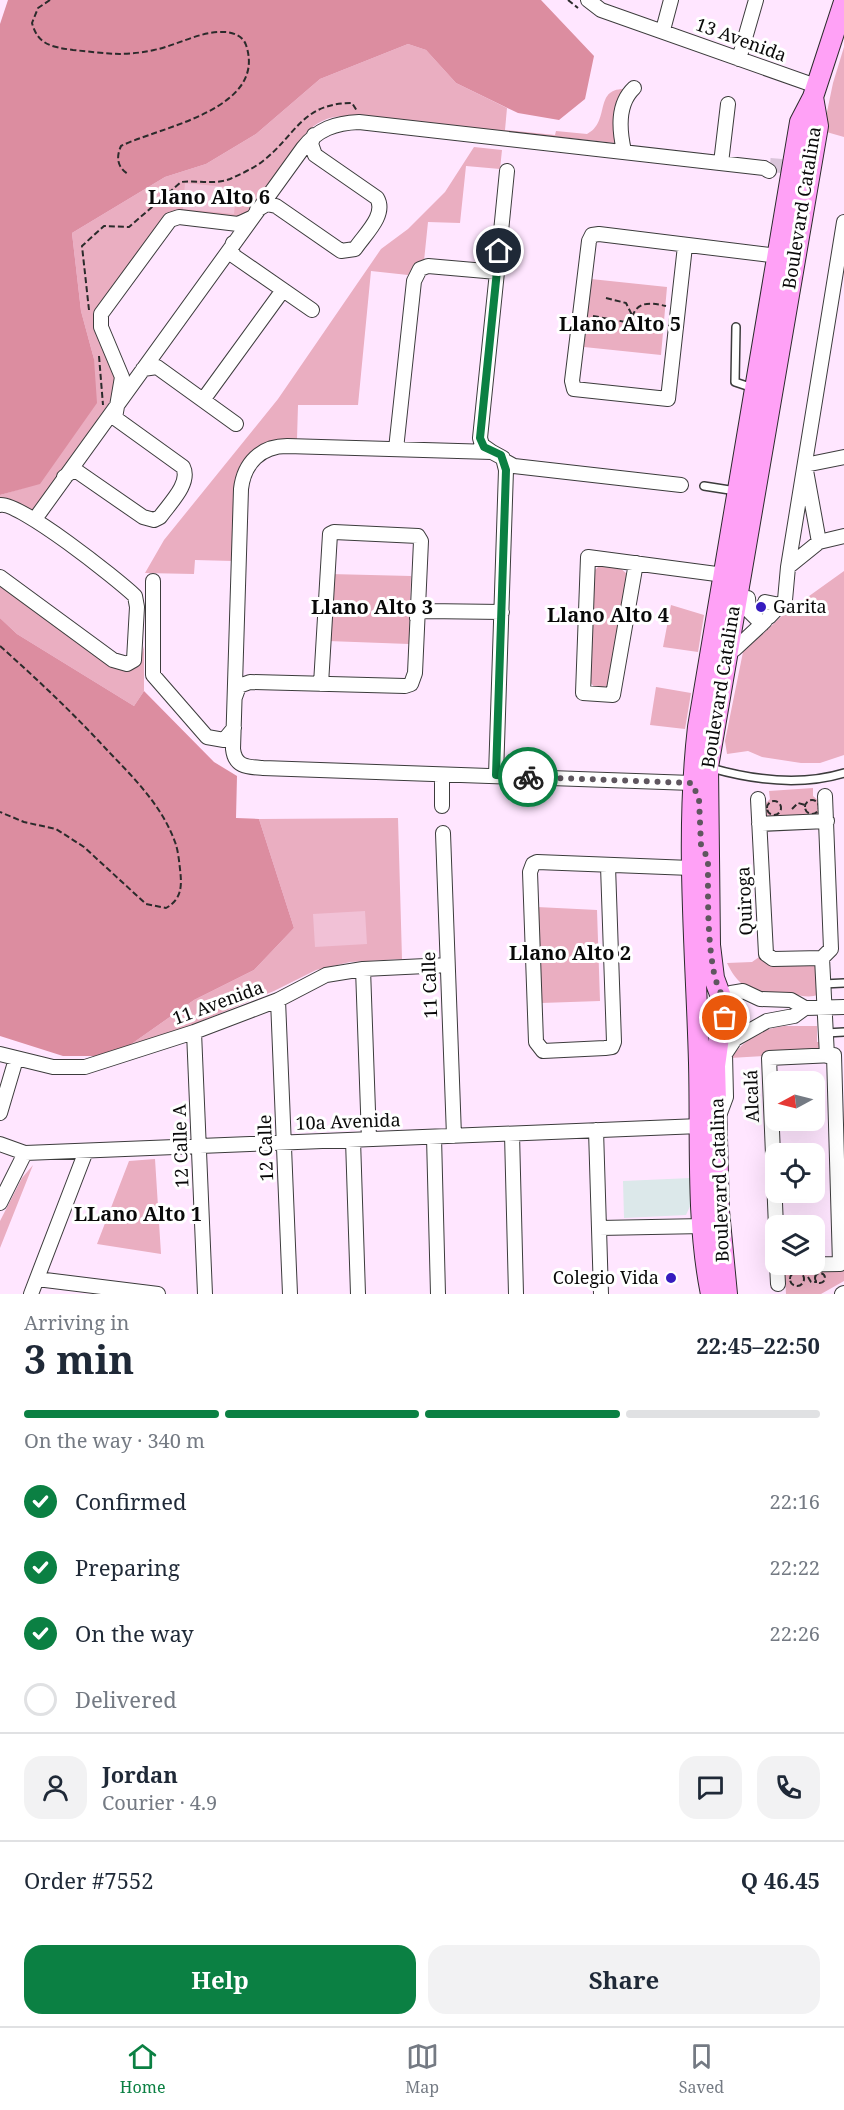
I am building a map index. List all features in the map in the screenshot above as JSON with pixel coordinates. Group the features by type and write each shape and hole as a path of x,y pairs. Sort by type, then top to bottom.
{"street":[{"name":"13 Avenida","path":"588,0 601,10 663,30 739,59 814,92"},
{"path":"663,30 671,0"},
{"path":"739,59 756,0"},
{"path":"814,92 844,2"},
{"path":"624,151 621,112 624,100 634,88"},
{"name":"Boulevard Catalina","path":"719,1012 699,864 692,783 724,575 778,256 778,169 814,92"},
{"name":"Boulevard Catalina","path":"719,1012 696,988 699,864 708,767 726,653 752,599 818,126 814,92"},
{"path":"721,163 728,104"},
{"path":"35,519 255,213 314,135 328,126 359,122 778,169"},
{"path":"64,477 78,472 143,517 154,520 160,517 184,483 185,472 183,467 117,421 115,411 119,401 122,372 101,327 100,318 103,310 170,220 183,218 238,224 267,204 276,206 341,251 355,249 380,214 378,198 315,154 311,144 314,135"},
{"path":"492,452 482,445 480,438 507,171"},
{"path":"726,653 735,649 785,600 788,567 844,222"},
{"path":"685,246 668,399 574,389 572,381 589,241 592,235 600,234 778,256"},
{"path":"233,243 231,249 234,256 312,310"},
{"path":"396,448 417,272 428,266 497,272"},
{"path":"203,400 283,290"},
{"path":"143,369 157,367 236,424"},
{"path":"240,765 234,755 234,698 241,489 247,467 260,453 277,446 492,452 499,453 505,461 514,466 681,484"},
{"path":"805,465 844,457"},
{"path":"496,775 505,461"},
{"path":"805,465 819,542"},
{"path":"0,505 9,504 35,519 135,597 137,607 134,660 127,664 113,660 0,577"},
{"path":"234,698 237,689 245,683 321,684 411,684 415,673 421,541 418,536 334,532 330,534 321,684"},
{"path":"788,567 819,542 844,537"},
{"path":"636,563 614,695 582,693 588,557 636,563 724,575"},
{"path":"153,581 152,673 207,737 240,765 255,768 692,783"},
{"path":"765,620 749,611 752,599 780,605"},
{"path":"417,618 425,611 502,612"},
{"path":"207,737 224,740 234,728"},
{"path":"442,775 442,806"},
{"path":"825,796 831,949 822,958 827,1056 834,1055 840,1264 825,1264"},
{"name":"Quiroga","path":"758,800 766,954 769,958 778,959 822,958"},
{"path":"759,824 826,821"},
{"name":"11 Calle","path":"443,833 454,1136"},
{"path":"608,866 614,1042 612,1047 605,1048 543,1051 536,1042 530,868 537,862 608,866 699,864"},
{"name":"11 Avenida","path":"0,1054 53,1067 85,1068 194,1032 278,1000 326,975 363,969 447,965"},
{"path":"363,969 369,1139"},
{"name":"12 Calle","path":"278,1000 290,1294"},
{"path":"770,1000 772,1020"},
{"path":"719,1012 770,1000 791,1000 805,1008 844,1007"},
{"path":"709,1122 726,1097 725,1054 729,1045 748,1030 772,1020 794,1016 805,1008"},
{"path":"719,1012 748,1030"},
{"path":"707,1066 719,1012"},
{"path":"707,1066 719,1012"},
{"name":"12 Calle A","path":"194,1032 205,1294"},
{"name":"Alcalá","path":"776,1215 769,1058 827,1056"},
{"path":"0,1113 16,1059"},
{"name":"Boulevard Catalina","path":"707,1066 709,1122 727,1294"},
{"name":"Boulevard Catalina","path":"709,1122 704,1226 711,1294"},
{"name":"10a Avenida","path":"0,1144 24,1154 512,1134 709,1122"},
{"path":"596,1130 601,1294"},
{"path":"512,1134 516,1294"},
{"path":"434,1137 438,1294"},
{"path":"353,1140 358,1294"},
{"path":"31,1294 86,1151"},
{"path":"0,1203 24,1154"},
{"path":"599,1228 704,1226"},
{"path":"778,1275 778,1284"},
{"path":"37,1279 158,1294"}],"lane":[{"path":"736,327 735,382 756,389"},
{"path":"704,486 739,492"},
{"path":"708,767 760,779 799,780 844,773"},
{"path":"823,984 844,983"},
{"path":"826,1033 844,1032"}],"path":[{"path":"50,0 38,8 32,23 40,41 49,46 98,55 123,55 154,50 200,35 219,32 240,37 245,42 247,70 241,83 232,94 203,116 121,146 118,153 119,164 128,174"},
{"path":"606,298 626,303 630,307 632,318"},
{"path":"581,315 631,323 637,307 646,303 678,309"},
{"path":"0,646 67,707 140,784 155,804 176,843 181,879 180,896 175,903 166,908 146,904 84,847 56,829 24,822 0,812"},
{"path":"779,812 778,803 771,802 768,805 770,814 779,812 786,814 798,803 806,805"},
{"path":"793,1273 802,1275 801,1284 792,1284 790,1278 793,1273"},
{"path":"806,1275 812,1282 817,1282"}],"shaded area":[{"path":"8,0 541,0 594,56 585,99 559,120 518,113 456,83 426,50 408,44 320,79 256,134 206,164 165,177 72,233 81,311 94,359 97,403 40,484 0,495 0,24"},
{"path":"408,44 426,50 456,83 507,108 505,130 555,135 556,131 587,134 599,122 609,94 615,90 625,89 616,143 361,116 338,116 319,123 307,132 248,213 237,217 180,213 96,311 93,321 117,372 115,395 33,510 9,499 0,501 0,495 40,483 94,359 81,311 72,233 165,177 206,164 256,134 320,79"},
{"path":"844,47 844,137 823,131 833,83"},
{"path":"474,147 502,150 500,169 466,166 460,223 428,222 424,261 414,265 408,275 371,271 358,405 298,405 297,439 273,442 255,450 244,463 237,479 234,498 233,561 195,560 194,574 145,573 164,540 278,399 381,249 408,229 445,192"},
{"path":"185,183 237,188 234,214 183,209"},
{"path":"591,279 667,287 661,355 584,347"},
{"path":"600,565 619,567 627,574 609,686 595,688 590,682 594,571"},
{"path":"844,571 844,755 820,763 801,763 762,757 748,751 727,754 725,741 743,652 784,614"},
{"path":"330,574 411,576 409,644 328,641"},
{"path":"0,583 117,668 128,670 140,660 144,646 144,691 134,706 17,634 0,618"},
{"path":"671,605 704,615 698,652 663,647"},
{"path":"0,618 17,634 134,706 144,691 214,762 237,776 236,818 259,819 294,928 254,970 194,1000 130,1045 97,1056 63,1056 0,1036"},
{"path":"656,687 691,693 685,729 650,725"},
{"path":"813,788 813,796 821,803 820,816 766,817 765,804 770,799 769,791"},
{"path":"398,818 402,959 350,962 316,970 274,991 192,1025 130,1045 194,1000 254,970 294,928 259,819"},
{"path":"537,907 597,910 600,1001 541,1003"},
{"path":"365,911 367,944 315,947 313,914"},
{"path":"762,955 815,964 818,968 819,994 805,996 752,990 739,981 727,963 752,962"},
{"path":"784,1026 817,1026 817,1042 820,1042 821,1048 817,1053 730,1058 754,1036"},
{"path":"155,1159 161,1254 97,1244 129,1161"},
{"path":"33,1165 0,1248 0,1221 22,1178"},
{"path":"691,1178 691,1204 686,1215 624,1218 623,1181"},
{"path":"844,1267 844,1281 821,1294 786,1294 785,1275 825,1275 825,1269"}],"tunnel":[{"path":"770,165 782,166"}],"way so far":[{"path":"528,777 692,783 699,799 701,845 708,859 711,960 714,978 727,1012 725,1018"}],"place":[{"name":"Garita","path":"761,607"},
{"name":"Colegio Vida","path":"671,1278"}],"district":[{"name":"Llano Alto 6","path":"209,197"},
{"name":"Llano Alto 5","path":"620,324"},
{"name":"Llano Alto 3","path":"372,607"},
{"name":"Llano Alto 4","path":"608,615"},
{"name":"Llano Alto 2","path":"570,953"},
{"name":"LLano Alto 1","path":"138,1214"}],"route":[{"path":"499,251 480,438 484,447 501,455 506,466 496,775 528,777"}]}
